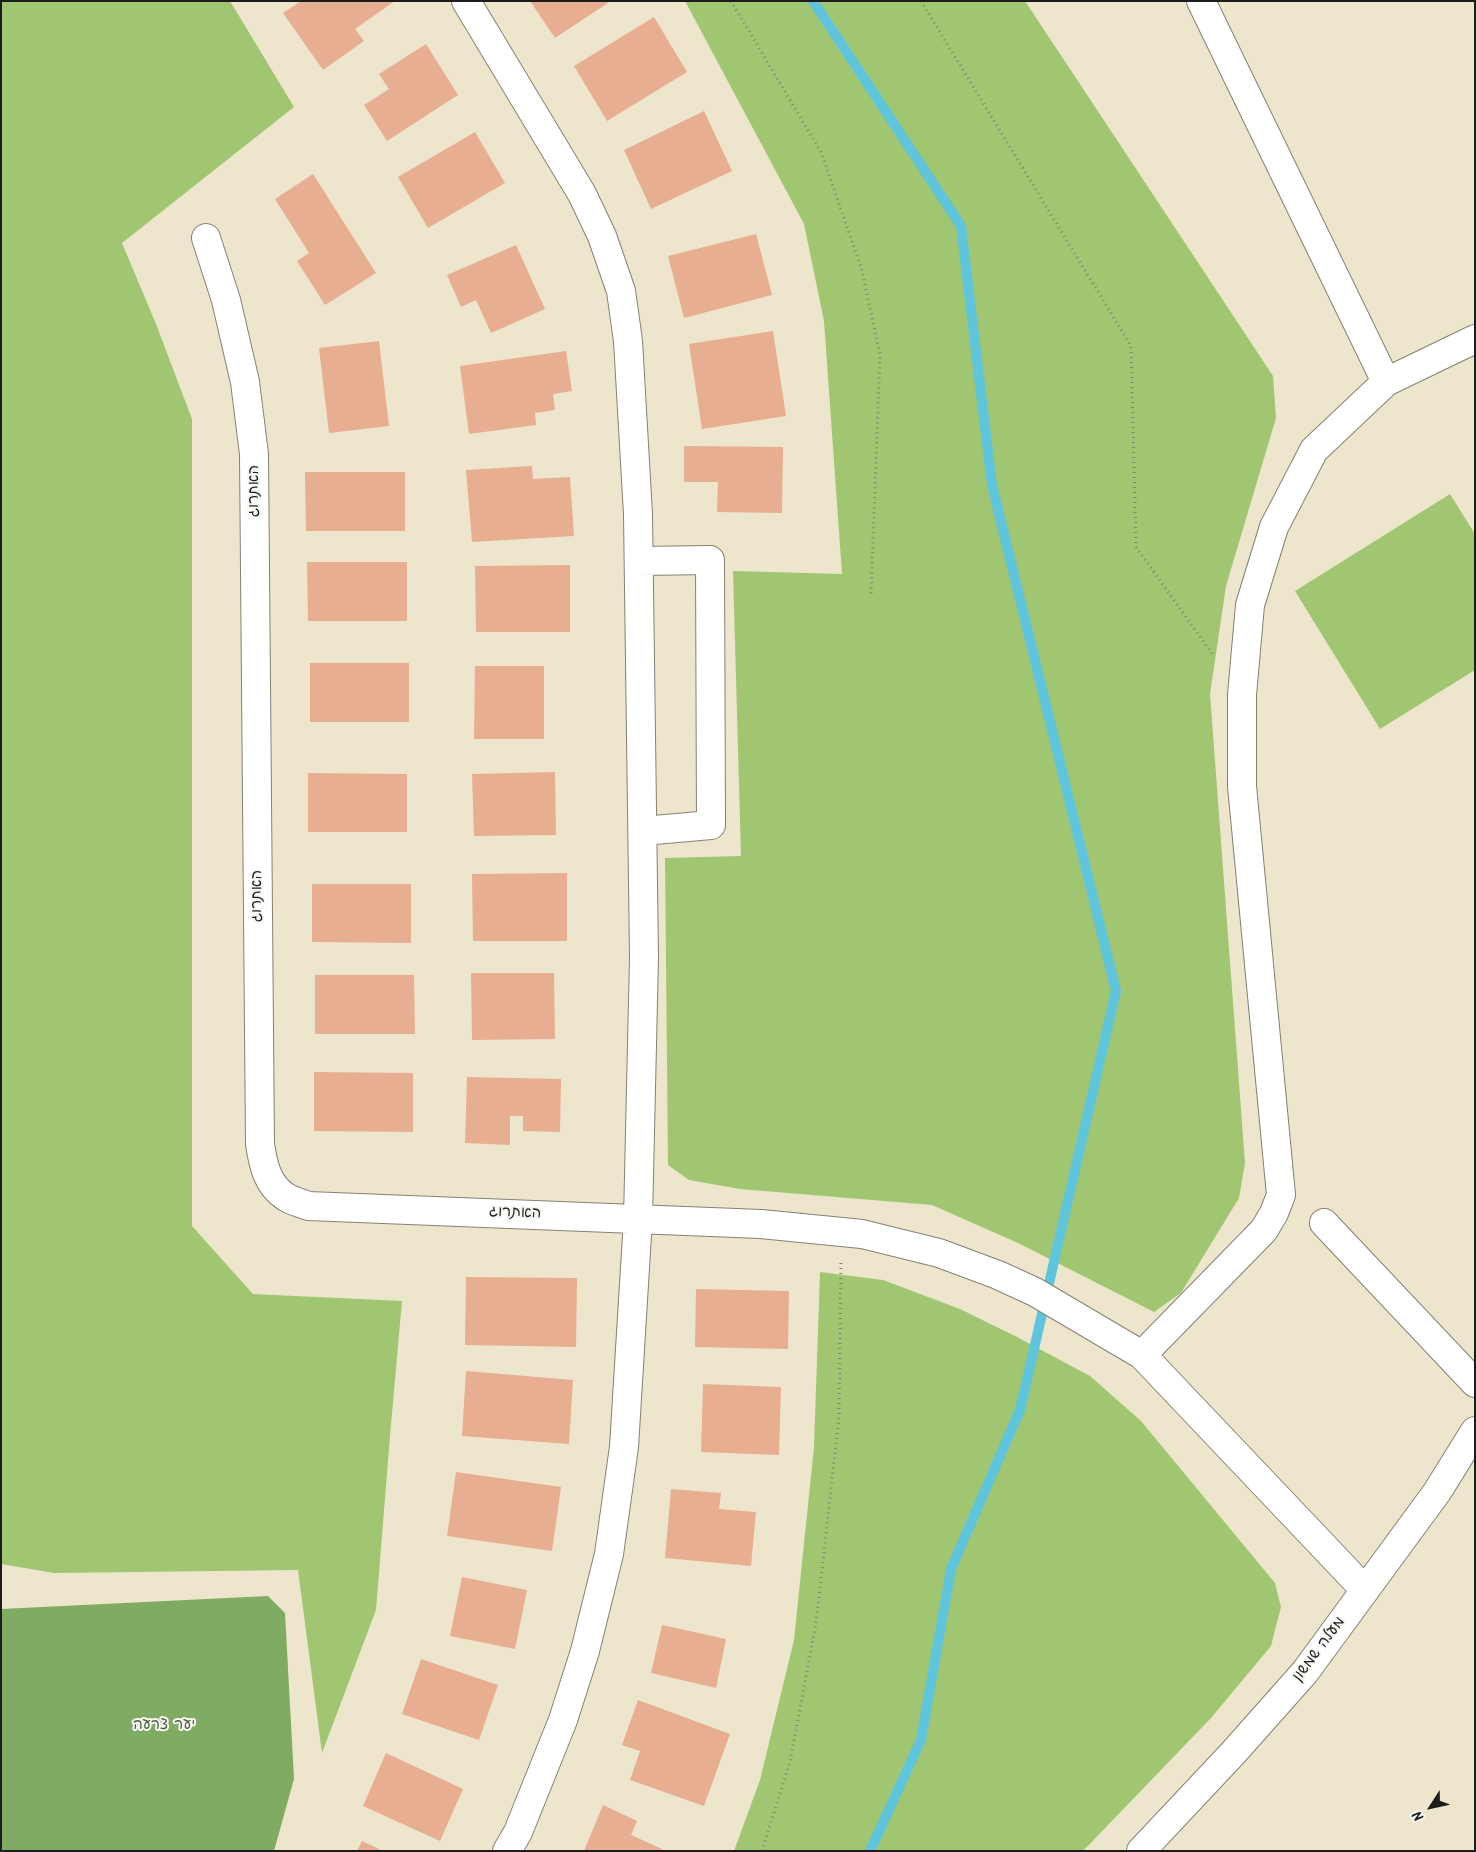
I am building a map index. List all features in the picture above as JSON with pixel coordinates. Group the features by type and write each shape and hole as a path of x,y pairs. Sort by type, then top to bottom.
{"street":[{"path":"466,1 582,194 602,236 620,291 628,340 638,514 644,958 638,1219 624,1448 609,1554 586,1651 563,1720 518,1832 507,1851"},
{"path":"1201,1 1386,382"},
{"name":"האתרוג","path":"206,238 226,300 245,382 254,454 260,1144 262,1161 268,1179 286,1196 308,1206 761,1224 862,1234 939,1253 998,1275 1035,1292 1142,1355 1365,1590"},
{"path":"1142,1355 1264,1230 1274,1213 1281,1195 1242,786 1242,695 1250,604 1274,527 1314,450 1386,382 1475,339"},
{"path":"639,561 710,560 711,825 643,831"},
{"path":"1324,1223 1475,1383"},
{"name":"מעלה שמשון","path":"1141,1851 1234,1752 1305,1672 1437,1492 1475,1431"}],"path":[{"path":"731,1 821,152 861,267 880,354 871,595"},
{"path":"921,1 1130,346 1136,547 1214,656"},
{"path":"762,1851 790,1762 816,1623 839,1417 841,1233"}],"green space":[{"path":"1,1 230,1 294,107 122,243 156,324 192,419 192,1226 253,1294 402,1301 376,1610 322,1753 298,1570 54,1573 1,1564"},
{"path":"685,1 1025,1 1273,376 1276,418 1226,586 1210,694 1245,1163 1239,1198 1181,1293 1154,1312 1018,1243 932,1205 740,1189 689,1180 668,1165 665,858 741,856 733,571 842,574 824,321 804,224"},
{"path":"1450,494 1475,534 1475,670 1380,729 1295,591"},
{"path":"820,1272 883,1280 960,1309 1090,1376 1141,1421 1275,1583 1281,1607 1271,1646 1211,1718 1083,1851 734,1851 760,1780 794,1640 814,1447"},
{"name":"יער צרעה","path":"268,1596 285,1613 294,1779 274,1851 1,1851 1,1609"}],"building":[{"path":"301,1 395,1 355,29 364,41 323,70 283,13"},
{"path":"530,1 611,1 555,38"},
{"path":"654,17 687,72 607,121 574,66"},
{"path":"426,44 458,95 387,141 364,105 389,89 379,74"},
{"path":"704,111 732,171 651,209 624,150"},
{"path":"475,132 505,183 428,228 398,177"},
{"path":"313,174 376,273 325,305 297,261 309,253 275,199"},
{"path":"756,234 772,295 684,318 668,256"},
{"path":"516,245 545,309 491,333 476,300 461,307 447,275"},
{"path":"773,331 786,416 702,429 689,344"},
{"path":"379,341 389,426 329,433 319,348"},
{"path":"566,351 572,391 553,394 555,410 535,413 536,425 469,434 460,366"},
{"path":"684,446 783,447 782,513 717,512 718,482 684,482"},
{"path":"532,466 533,479 570,477 574,536 472,542 466,470"},
{"path":"305,472 405,472 405,531 306,531"},
{"path":"307,562 407,562 407,621 308,621"},
{"path":"570,565 570,632 476,632 475,566"},
{"path":"310,663 409,663 409,722 310,722"},
{"path":"475,666 544,666 544,739 474,739"},
{"path":"555,772 556,835 474,836 472,774"},
{"path":"308,773 407,774 407,832 308,832"},
{"path":"567,873 567,941 473,941 472,874"},
{"path":"312,884 411,884 411,943 312,942"},
{"path":"471,973 554,973 555,1039 472,1040"},
{"path":"315,975 414,975 415,1034 315,1034"},
{"path":"314,1072 413,1073 413,1132 314,1131"},
{"path":"467,1077 561,1079 560,1132 523,1131 523,1116 510,1116 510,1145 465,1143"},
{"path":"466,1277 577,1278 576,1347 465,1345"},
{"path":"696,1289 789,1291 788,1349 695,1347"},
{"path":"466,1371 573,1380 569,1444 462,1436"},
{"path":"703,1384 781,1387 779,1455 701,1452"},
{"path":"456,1472 561,1487 552,1551 447,1536"},
{"path":"671,1489 721,1493 719,1509 756,1512 751,1566 665,1558"},
{"path":"462,1577 527,1590 515,1649 450,1636"},
{"path":"662,1625 726,1639 716,1688 651,1673"},
{"path":"421,1659 498,1685 479,1740 402,1714"},
{"path":"638,1700 730,1734 704,1806 630,1780 640,1751 622,1745"},
{"path":"386,1753 463,1789 440,1841 363,1806"},
{"path":"603,1805 637,1821 631,1835 662,1849 661,1851 584,1851"},
{"path":"362,1841 383,1851 357,1851"}],"waterway":[{"path":"813,1 961,226 992,485 1116,991 1020,1410 951,1569 921,1740 870,1851"}]}
